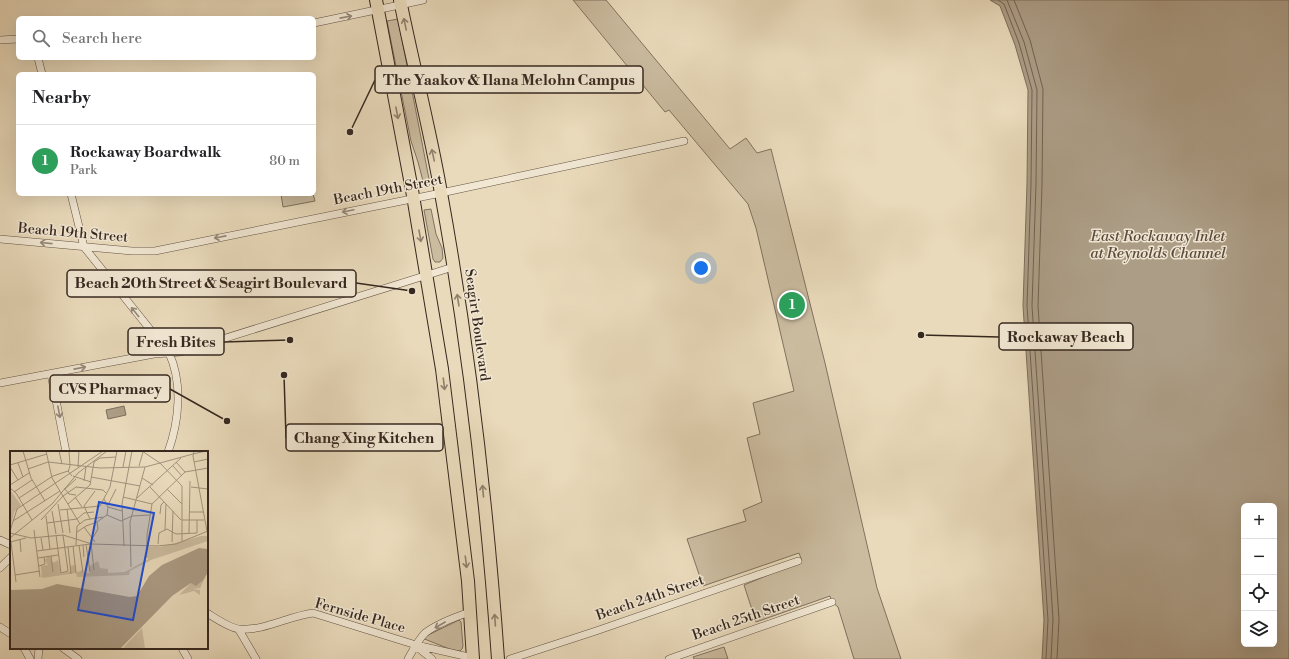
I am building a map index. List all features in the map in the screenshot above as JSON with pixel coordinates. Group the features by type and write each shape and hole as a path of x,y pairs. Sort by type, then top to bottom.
{"main road":[{"name":"Seagirt Boulevard","path":"400,3 441,193 466,350 481,465 498,659"},
{"path":"377,5 427,276 442,369 468,581 473,658"}],"street":[{"path":"316,22 377,5 423,0"},
{"path":"0,40 16,39"},
{"path":"38,60 42,72"},
{"name":"Beach 19th Street","path":"0,239 132,251 155,250 441,193 684,141"},
{"path":"72,196 84,247 169,353 174,364 177,392 176,414 172,442 168,451"},
{"path":"0,383 154,354 187,351 453,267"},
{"path":"51,374 66,451"},
{"path":"0,540 10,545"},
{"path":"0,568 10,558"},
{"name":"Beach 24th Street","path":"510,659 798,561"},
{"name":"Beach 25th Street","path":"669,659 832,602"},
{"path":"408,659 416,645 427,632 446,621 470,612"},
{"name":"Fernside Place","path":"239,630 266,626 301,614 313,613 416,645 473,658"},
{"path":"208,614 239,630 256,659"},
{"path":"208,621 218,620"},
{"path":"0,627 10,633"},
{"name":"Fernside Place","path":"416,645 432,659"},
{"path":"25,649 30,659"},
{"path":"38,659 39,649"},
{"path":"65,649 78,659"},
{"path":"183,649 188,659"}],"shaded area":[{"path":"573,0 606,0 730,149 746,138 757,153 771,149 825,363 877,588 901,659 854,659 838,607 832,602 830,596 756,622 744,585 802,561 799,553 703,586 687,539 746,521 743,510 762,502 747,438 760,434 753,403 794,391 756,228 748,204 669,110 665,112"},
{"path":"398,19 430,184 424,185 411,141 387,21"},
{"path":"281,196 314,196 315,201 283,207"},
{"path":"431,209 436,234 442,248 443,258 440,262 435,262 433,259 424,210"},
{"path":"459,620 461,622 463,646 460,651 452,650 422,638"},
{"path":"724,647 728,659 694,659 693,657"}],"water":[{"name":"East Rockaway Inlet at Reynolds Channel","path":"990,0 1289,0 1289,659 1042,659 1044,620 1023,306 1028,90 1015,45 1000,6"},
{"path":"124,406 126,415 108,419 106,410"}],"place":[{"name":"The Yaakov & Ilana Melohn Campus","path":"350,132"},
{"name":"Beach 20th Street & Seagirt Boulevard","path":"412,291"},
{"name":"Rockaway Boardwalk","path":"792,305"},
{"name":"Rockaway Beach","path":"921,335"},
{"name":"Fresh Bites","path":"290,340"},
{"name":"Chang Xing Kitchen","path":"284,375"},
{"name":"CVS Pharmacy","path":"227,421"}]}
